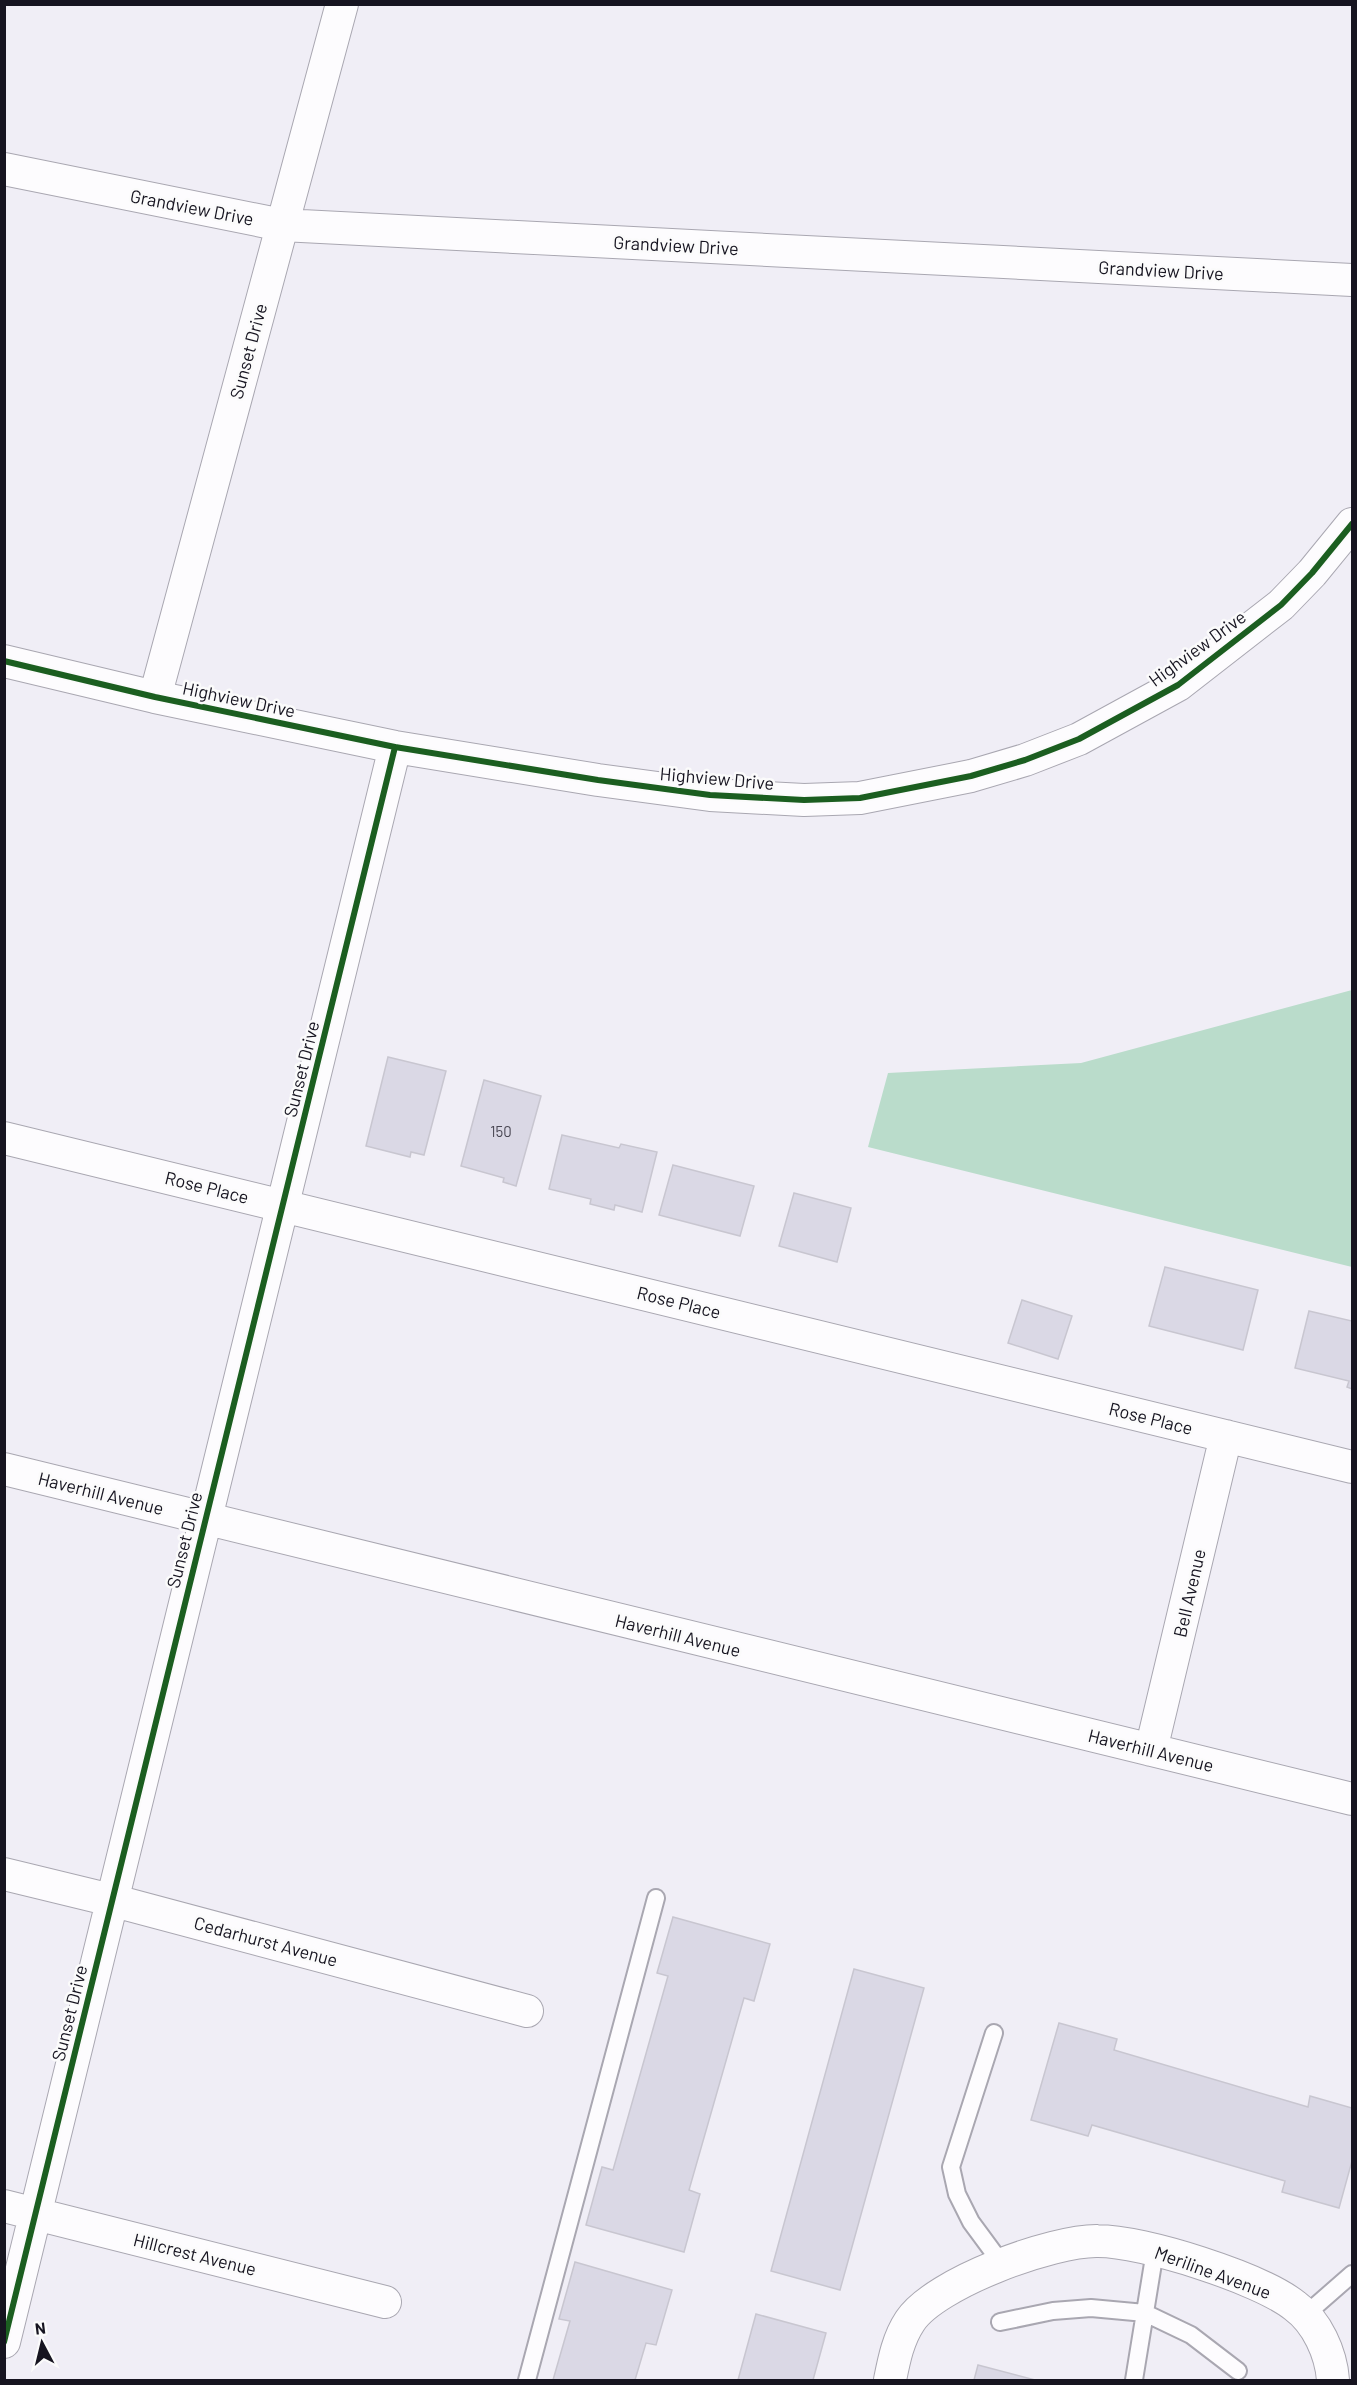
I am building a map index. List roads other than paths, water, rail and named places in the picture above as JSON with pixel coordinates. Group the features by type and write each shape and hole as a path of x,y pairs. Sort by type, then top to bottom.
{"street":[{"name":"Sunset Drive","path":"155,697 342,4"},
{"name":"Grandview Drive","path":"4,169 282,225 1353,280"},
{"name":"Highview Drive","path":"4,661 155,697 395,747 598,780 710,795 804,800 860,798 971,776 1025,760 1079,739 1178,685 1281,605 1312,573 1353,524"},
{"name":"Sunset Drive","path":"4,2342 395,747"},
{"name":"Rose Place","path":"4,1138 1353,1467"},
{"name":"Bell Avenue","path":"1151,1750 1226,1436"},
{"name":"Haverhill Avenue","path":"4,1470 1353,1799"},
{"name":"Cedarhurst Avenue","path":"4,1874 111,1900 526,2011"},
{"name":"Hillcrest Avenue","path":"4,2206 385,2302"},
{"name":"Meriline Avenue","path":"890,2380 898,2347 911,2319 946,2291 1002,2264 1059,2245 1098,2241 1180,2257 1266,2288 1296,2306 1321,2336 1333,2380"}],"lane":[{"path":"528,2380 656,1898"},
{"path":"994,2033 951,2167 957,2194 971,2222 1002,2264"},
{"path":"1134,2380 1155,2251"},
{"path":"1304,2316 1353,2274"},
{"path":"1000,2322 1053,2311 1091,2308 1145,2313 1191,2335 1238,2371"}]}
